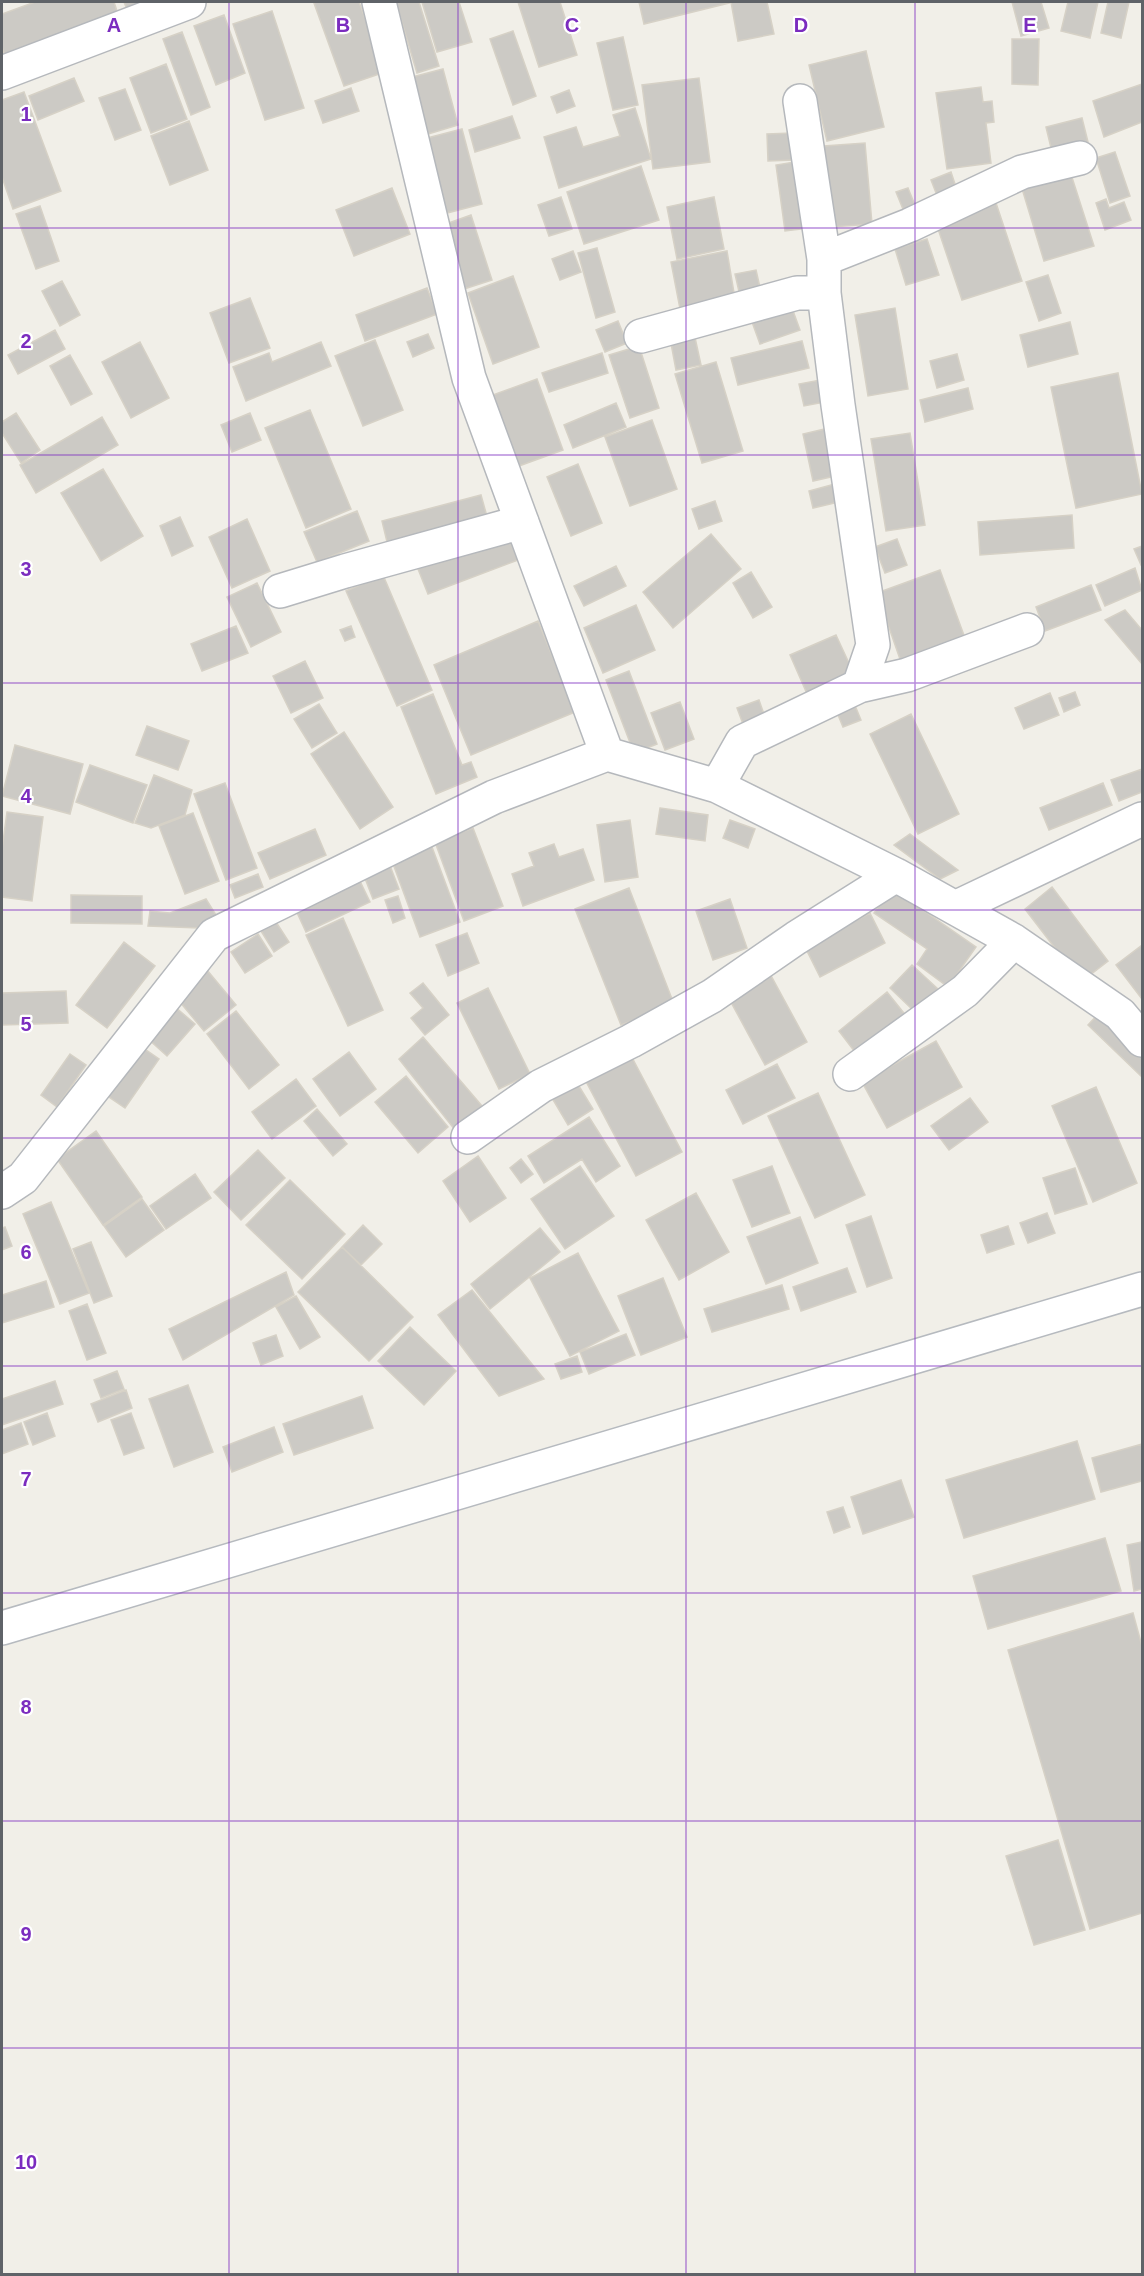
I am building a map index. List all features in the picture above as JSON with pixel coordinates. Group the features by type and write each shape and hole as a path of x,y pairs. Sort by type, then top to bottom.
{"street":[{"path":"2,73 189,2"},
{"path":"379,2 469,378 607,754"},
{"path":"800,101 824,259 824,293 838,405 873,645 860,686"},
{"path":"824,259 910,225 1022,172 1080,158"},
{"path":"640,336 797,293 824,293"},
{"path":"280,591 522,522"},
{"path":"717,786 742,742 860,686 907,675 1027,630"},
{"path":"2,1192 23,1178 214,935 494,797 607,754 717,786 896,875 1014,941 1120,1014 1143,1040"},
{"path":"956,908 1143,819"},
{"path":"468,1137 541,1086 712,996 796,938 896,875"},
{"path":"850,1074 965,991 1014,941"},
{"path":"2,1628 1143,1289"}],"building":[{"path":"35,2 114,2 118,14 5,56 2,47 2,14"},
{"path":"124,2 153,2 128,12"},
{"path":"359,2 385,72 344,86 314,3"},
{"path":"396,2 419,2 439,66 417,73"},
{"path":"422,2 459,2 472,42 437,52"},
{"path":"518,2 560,2 577,55 539,67"},
{"path":"639,2 728,2 729,3 644,24"},
{"path":"731,2 767,2 774,34 738,41"},
{"path":"1012,2 1041,2 1049,28 1021,36"},
{"path":"1068,2 1098,2 1090,38 1061,31"},
{"path":"1108,2 1129,2 1121,38 1101,33"},
{"path":"272,11 304,108 265,120 233,24"},
{"path":"224,15 245,73 216,85 194,26"},
{"path":"513,31 536,96 513,105 490,39"},
{"path":"182,32 210,107 191,115 163,39"},
{"path":"623,37 638,105 613,110 597,43"},
{"path":"1012,39 1039,39 1038,85 1012,84"},
{"path":"866,51 884,127 827,141 809,65"},
{"path":"166,64 187,119 151,133 130,78"},
{"path":"443,69 458,125 428,134 412,77"},
{"path":"74,78 84,101 38,120 29,96"},
{"path":"699,78 710,162 653,169 642,85"},
{"path":"1142,84 1142,122 1104,137 1093,101"},
{"path":"981,87 983,102 992,101 994,122 986,123 991,163 947,169 936,93"},
{"path":"351,88 359,111 323,123 315,101"},
{"path":"125,89 141,130 115,140 99,98"},
{"path":"569,90 575,106 557,113 551,97"},
{"path":"24,92 61,191 13,209 2,177 2,100"},
{"path":"635,108 651,159 559,188 544,137 576,127 583,147 620,136 613,115"},
{"path":"512,116 520,138 475,152 469,130"},
{"path":"1082,118 1088,142 1052,152 1046,127"},
{"path":"189,121 208,170 170,185 151,136"},
{"path":"462,129 482,204 447,213 427,138"},
{"path":"792,133 794,160 768,161 767,134"},
{"path":"865,143 872,224 831,227 824,146"},
{"path":"1115,152 1130,196 1110,203 1096,158"},
{"path":"800,161 809,228 785,231 776,165"},
{"path":"641,166 659,220 584,244 567,192"},
{"path":"1069,168 1094,246 1044,261 1020,182"},
{"path":"951,172 957,190 938,198 931,180"},
{"path":"392,188 410,234 354,256 336,210"},
{"path":"908,188 917,210 905,214 896,192"},
{"path":"561,197 572,229 549,236 538,205"},
{"path":"714,197 724,249 677,259 667,207"},
{"path":"994,197 1022,281 962,300 934,217"},
{"path":"1106,199 1109,208 1124,202 1131,220 1105,230 1096,203"},
{"path":"40,206 59,261 36,269 16,214"},
{"path":"471,215 492,280 464,289 443,225"},
{"path":"927,239 939,275 906,285 895,249"},
{"path":"597,248 615,312 596,318 578,253"},
{"path":"573,251 581,272 560,280 552,259"},
{"path":"727,251 735,299 680,309 671,262"},
{"path":"756,270 761,292 740,296 735,274"},
{"path":"1048,275 1061,313 1039,321 1026,282"},
{"path":"513,276 539,347 493,364 468,293"},
{"path":"62,281 80,315 60,326 42,291"},
{"path":"427,288 437,314 365,341 356,315"},
{"path":"250,298 270,348 229,363 210,313"},
{"path":"792,308 800,330 760,344 752,322"},
{"path":"895,308 908,389 868,396 855,315"},
{"path":"618,321 627,343 605,352 596,330"},
{"path":"1070,322 1078,354 1028,367 1020,335"},
{"path":"55,330 65,349 18,374 8,355"},
{"path":"694,333 701,365 676,370 670,338"},
{"path":"428,334 434,348 413,357 407,342"},
{"path":"375,340 403,410 363,426 335,356"},
{"path":"802,341 809,368 738,385 731,358"},
{"path":"140,342 169,398 131,418 102,362"},
{"path":"321,342 331,366 246,401 233,367 269,353 272,362"},
{"path":"639,346 659,408 630,418 609,355"},
{"path":"602,353 608,373 549,392 542,373"},
{"path":"957,354 964,380 937,388 930,361"},
{"path":"70,355 92,394 71,405 50,366"},
{"path":"716,362 743,451 702,463 675,374"},
{"path":"1118,373 1142,494 1076,508 1051,387"},
{"path":"537,379 563,450 519,466 493,395"},
{"path":"820,380 825,402 804,406 799,384"},
{"path":"968,388 973,409 925,422 920,400"},
{"path":"616,403 626,427 573,448 564,425"},
{"path":"310,410 351,509 306,528 265,428"},
{"path":"16,413 40,450 21,463 2,433 2,422"},
{"path":"250,413 261,440 232,452 221,425"},
{"path":"102,417 118,445 36,493 20,465"},
{"path":"652,420 677,489 630,506 605,437"},
{"path":"829,428 840,475 813,481 803,434"},
{"path":"910,433 925,525 886,531 871,439"},
{"path":"578,464 602,523 571,536 547,477"},
{"path":"103,469 143,536 101,561 61,493"},
{"path":"835,484 839,502 813,508 809,491"},
{"path":"481,495 488,520 388,546 382,521"},
{"path":"715,501 722,521 699,529 692,509"},
{"path":"357,511 369,541 317,562 304,532"},
{"path":"1072,515 1074,548 980,555 978,522"},
{"path":"180,517 193,546 172,556 160,526"},
{"path":"247,519 270,571 232,588 209,537"},
{"path":"711,534 741,569 673,628 643,592"},
{"path":"508,535 518,560 428,594 418,569"},
{"path":"897,539 907,565 885,573 875,547"},
{"path":"1142,546 1142,564 1141,565 1134,549"},
{"path":"616,566 626,586 584,606 574,586"},
{"path":"1135,568 1142,590 1105,606 1096,585"},
{"path":"940,570 965,638 901,662 877,593"},
{"path":"751,572 772,607 753,618 733,583"},
{"path":"383,575 432,690 397,706 346,591"},
{"path":"257,583 281,632 251,647 227,597"},
{"path":"1091,585 1101,610 1045,631 1036,607"},
{"path":"636,605 655,650 603,673 584,628"},
{"path":"1125,610 1142,630 1142,664 1105,620"},
{"path":"538,621 575,712 471,755 434,665"},
{"path":"236,626 248,653 202,671 191,644"},
{"path":"351,626 355,637 345,641 340,630"},
{"path":"836,635 855,676 808,696 790,655"},
{"path":"305,661 323,698 291,713 273,676"},
{"path":"629,671 657,744 634,753 606,680"},
{"path":"1075,692 1080,705 1064,712 1059,698"},
{"path":"1050,693 1059,715 1024,729 1015,708"},
{"path":"433,694 462,765 471,762 477,777 436,794 401,707"},
{"path":"759,700 765,717 743,724 737,708"},
{"path":"680,702 694,739 665,750 651,713"},
{"path":"854,703 861,720 843,727 836,710"},
{"path":"319,704 337,733 312,748 294,719"},
{"path":"911,714 959,814 918,834 870,734"},
{"path":"147,726 189,741 178,770 136,755"},
{"path":"344,732 393,807 360,829 311,754"},
{"path":"15,745 83,764 70,814 2,796"},
{"path":"90,765 147,785 133,823 76,802"},
{"path":"1142,769 1142,792 1119,801 1111,780"},
{"path":"154,775 192,790 185,815 151,828 135,823"},
{"path":"225,783 257,868 226,880 194,794"},
{"path":"1103,783 1112,805 1049,830 1040,808"},
{"path":"660,808 708,815 705,841 656,834"},
{"path":"7,812 43,817 32,901 2,897 2,849"},
{"path":"193,813 219,881 185,894 159,826"},
{"path":"630,820 638,877 605,882 597,825"},
{"path":"730,820 755,829 748,848 723,838"},
{"path":"473,828 503,906 464,921 435,842"},
{"path":"315,829 326,855 270,879 258,853"},
{"path":"910,834 958,870 940,879 894,845"},
{"path":"554,844 559,857 583,849 594,880 523,906 512,874 534,866 529,853"},
{"path":"432,847 460,922 420,937 392,861"},
{"path":"387,858 399,889 373,899 361,868"},
{"path":"258,874 263,887 235,898 230,885"},
{"path":"358,877 370,902 306,932 294,906"},
{"path":"1052,887 1108,961 1081,982 1025,909"},
{"path":"629,888 674,1004 621,1025 575,909"},
{"path":"891,888 976,947 948,987 917,964 927,949 874,913"},
{"path":"71,895 142,896 142,924 71,923"},
{"path":"398,896 405,918 393,923 385,900"},
{"path":"206,899 216,915 199,928 148,926 150,911 170,913"},
{"path":"730,899 747,948 713,960 696,911"},
{"path":"870,913 885,943 820,977 805,947"},
{"path":"343,918 383,1010 348,1026 306,935"},
{"path":"276,922 289,942 274,952 261,931"},
{"path":"467,933 479,963 448,976 436,945"},
{"path":"258,934 272,956 245,973 231,952"},
{"path":"124,942 155,966 107,1028 76,1005"},
{"path":"1141,946 1142,948 1142,999 1116,965"},
{"path":"912,965 938,989 916,1013 890,988"},
{"path":"207,970 236,1005 204,1031 175,996"},
{"path":"768,970 807,1042 765,1065 726,993"},
{"path":"423,983 449,1015 425,1035 411,1018 423,1008 410,993"},
{"path":"488,988 530,1074 499,1089 457,1003"},
{"path":"66,991 68,1023 2,1025 2,993"},
{"path":"887,992 907,1017 858,1056 839,1031"},
{"path":"174,1006 195,1024 167,1056 147,1038"},
{"path":"236,1011 279,1065 249,1089 207,1034"},
{"path":"1100,1012 1142,1048 1142,1077 1088,1025"},
{"path":"423,1037 482,1106 455,1130 399,1059"},
{"path":"936,1041 962,1087 887,1128 862,1082"},
{"path":"139,1045 159,1059 125,1108 106,1095"},
{"path":"627,1048 682,1152 636,1176 581,1072"},
{"path":"349,1052 376,1089 340,1116 313,1079"},
{"path":"70,1054 86,1065 57,1107 41,1095"},
{"path":"777,1064 795,1098 743,1124 726,1090"},
{"path":"406,1076 448,1127 418,1153 375,1102"},
{"path":"574,1078 593,1109 568,1125 549,1093"},
{"path":"296,1079 316,1106 272,1139 252,1112"},
{"path":"1096,1087 1137,1183 1093,1202 1052,1106"},
{"path":"818,1093 865,1195 815,1218 768,1116"},
{"path":"970,1098 988,1122 949,1150 931,1126"},
{"path":"317,1109 347,1144 333,1156 304,1121"},
{"path":"589,1117 620,1166 596,1182 582,1159 544,1183 528,1156"},
{"path":"96,1131 142,1197 103,1225 57,1159"},
{"path":"258,1150 285,1178 241,1220 214,1192"},
{"path":"478,1156 506,1198 470,1222 443,1181"},
{"path":"521,1159 533,1174 521,1183 510,1168"},
{"path":"580,1166 614,1216 565,1249 531,1199"},
{"path":"772,1166 790,1213 752,1227 733,1180"},
{"path":"1075,1168 1087,1204 1055,1214 1043,1178"},
{"path":"195,1174 211,1198 166,1229 150,1206"},
{"path":"290,1180 345,1234 302,1279 246,1225"},
{"path":"696,1193 729,1252 679,1280 646,1220"},
{"path":"142,1199 164,1230 126,1257 104,1226"},
{"path":"51,1202 89,1293 60,1304 23,1214"},
{"path":"1047,1213 1055,1233 1028,1243 1020,1223"},
{"path":"871,1216 892,1278 867,1287 846,1225"},
{"path":"800,1217 818,1263 766,1284 747,1237"},
{"path":"363,1225 382,1244 361,1265 342,1247"},
{"path":"1008,1226 1014,1244 987,1253 981,1235"},
{"path":"5,1227 12,1246 2,1250 2,1228"},
{"path":"540,1228 560,1252 490,1309 471,1284"},
{"path":"91,1242 112,1296 94,1303 73,1249"},
{"path":"342,1247 413,1317 369,1361 298,1292"},
{"path":"578,1253 619,1331 570,1356 530,1278"},
{"path":"847,1268 856,1292 801,1311 793,1287"},
{"path":"286,1272 294,1295 183,1360 169,1329"},
{"path":"663,1278 687,1337 641,1355 618,1296"},
{"path":"46,1281 54,1307 2,1323 2,1295"},
{"path":"782,1285 789,1309 712,1332 704,1309"},
{"path":"472,1290 544,1379 499,1396 438,1315"},
{"path":"296,1296 320,1337 300,1349 276,1307"},
{"path":"87,1304 106,1353 87,1360 69,1311"},
{"path":"410,1327 456,1371 424,1405 378,1361"},
{"path":"626,1334 635,1355 589,1374 580,1352"},
{"path":"276,1335 283,1356 261,1365 253,1343"},
{"path":"577,1356 582,1372 561,1379 555,1364"},
{"path":"117,1371 124,1389 101,1398 94,1380"},
{"path":"55,1381 63,1404 2,1425 2,1399"},
{"path":"188,1385 213,1452 174,1467 149,1399"},
{"path":"126,1390 132,1408 98,1422 91,1404"},
{"path":"362,1396 373,1428 294,1455 283,1424"},
{"path":"47,1413 55,1436 33,1445 24,1422"},
{"path":"131,1413 144,1448 124,1455 111,1420"},
{"path":"21,1423 28,1444 2,1454 2,1430"},
{"path":"274,1427 283,1452 232,1472 223,1447"},
{"path":"1077,1441 1095,1499 964,1538 946,1480"},
{"path":"1142,1444 1142,1481 1101,1492 1092,1458"},
{"path":"901,1480 914,1517 863,1534 851,1497"},
{"path":"843,1507 850,1527 834,1533 827,1512"},
{"path":"1105,1538 1121,1591 988,1629 973,1576"},
{"path":"1142,1542 1142,1589 1134,1591 1127,1545"},
{"path":"1133,1613 1142,1646 1142,1913 1090,1929 1008,1650"},
{"path":"1058,1840 1085,1930 1034,1945 1006,1856"}]}
